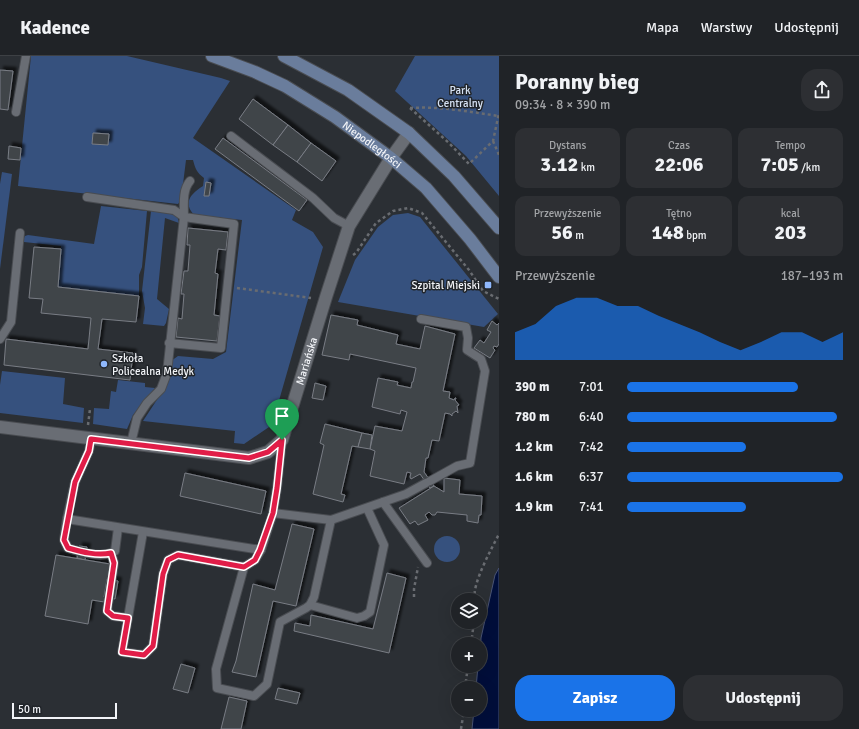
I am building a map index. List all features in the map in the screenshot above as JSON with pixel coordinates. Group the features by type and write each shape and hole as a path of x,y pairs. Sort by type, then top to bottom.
{"street":[{"name":"Niepodległości","path":"212,56 255,72 285,86 335,117 391,158 426,188 470,239 499,277"},
{"path":"284,56 348,90 409,133 454,176 499,228"},
{"name":"Mariańska","path":"282,440 349,226 391,158 409,133"},
{"path":"0,427 89,433 131,443 249,458 268,452 282,440"}],"lane":[{"path":"16,112 26,56"},
{"path":"231,136 313,198 334,218 349,226"},
{"path":"131,443 137,418 147,403 161,389 167,373 185,199 187,185 190,181"},
{"path":"87,197 174,210 184,217 234,224 229,287 221,348 169,344"},
{"path":"0,339 11,322 20,232"},
{"path":"273,513 332,520 406,494 457,466 470,463 486,371 481,359 467,350 468,338 466,327 421,318"},
{"path":"89,433 89,451 75,482 64,540 68,548 86,553 111,553 115,551 118,528"},
{"path":"282,440 273,513 255,560 244,567 216,669 218,688 254,696 267,684 280,622 310,605 314,597 332,520"},
{"path":"383,502 427,563"},
{"path":"310,605 357,618 370,612 384,545 367,508"},
{"path":"67,519 260,550"},
{"path":"143,532 122,652 144,655 153,646 163,574 168,560 178,555 244,567"},
{"path":"111,553 114,563 107,611 113,616 128,618"}],"path":[{"path":"410,108 462,110 499,115 493,141 469,164 457,150 410,108"},
{"path":"493,141 499,155"},
{"path":"350,257 356,253 376,223 393,211 408,208 422,213 469,270 483,291 499,299"},
{"path":"229,287 311,298"},
{"path":"89,433 90,409"},
{"path":"475,593 475,588 487,556 499,534"},
{"path":"414,596 420,553"},
{"path":"461,729 463,717"}],"green space":[{"path":"31,56 127,56 230,81 193,138 296,210 292,220 313,232 323,247 272,425 244,444 234,443 235,431 143,421 166,386 171,361 178,356 213,359 226,352 242,220 194,215 189,206 190,198 203,186 204,178 197,170 193,160 186,160 181,200 178,204 18,186"},
{"name":"Park Centralny","path":"415,56 499,56 499,196 466,156 395,91"},
{"path":"2,172 12,174 0,269 0,184"},
{"path":"101,206 147,211 142,267 139,275 139,296 58,287 61,246 24,242 23,240 25,236 28,235 94,244"},
{"path":"151,211 177,215 179,223 165,218 157,299 169,309 164,326 143,324 145,308 142,291"},
{"path":"408,213 420,217 498,314 484,327 338,302 355,260 378,227 393,215"},
{"path":"2,371 65,378 63,404 84,408 83,423 0,413 0,385"},
{"path":"118,380 145,383 145,387 155,388 133,415 127,429 93,424 94,408 109,409 111,391 116,392"},
{"path":"447,536 456,540 460,549 456,558 447,562 438,558 434,549 438,540"}],"shaded area":[{"path":"499,568 499,729 472,729 473,717 487,717 487,681 477,681 477,673 487,673 487,637 481,637 483,629 487,629 487,611 495,575"}],"building":[{"path":"0,70 13,71 8,110 0,109"},
{"path":"253,99 288,125 273,145 239,119"},
{"path":"288,125 311,143 297,162 273,145"},
{"path":"93,133 109,134 108,145 92,144"},
{"path":"223,138 307,200 299,211 215,149"},
{"path":"311,143 336,161 322,181 297,162"},
{"path":"9,146 21,148 20,160 8,159"},
{"path":"206,182 211,183 209,196 204,196"},
{"path":"188,228 228,232 226,250 218,249 215,273 218,274 214,315 220,316 217,341 176,337 178,318 182,319 184,294 181,294 184,271 188,271 190,245 187,245"},
{"path":"34,247 61,249 58,287 139,296 136,322 102,319 98,349 133,353 130,380 4,365 6,339 88,349 91,318 41,313 43,299 29,298"},
{"path":"331,315 358,320 357,325 398,335 396,344 420,349 425,326 455,334 443,391 450,392 449,398 454,400 456,398 455,400 459,405 457,406 458,413 456,411 452,414 452,416 445,413 439,441 432,440 428,458 426,458 424,472 434,486 430,488 420,474 411,479 411,473 407,472 404,484 370,476 375,451 370,449 375,426 402,431 407,412 401,410 400,414 372,407 378,378 398,382 397,385 411,388 416,368 350,354 349,360 322,355"},
{"path":"492,321 497,325 499,323 499,344 497,347 494,346 493,348 495,350 490,358 474,348 480,340 484,343 491,332 487,330"},
{"path":"315,383 326,386 323,400 312,398"},
{"path":"325,424 362,433 358,447 352,446 341,494 345,495 343,502 313,494 324,445 320,443"},
{"path":"362,433 372,435 370,449 358,447"},
{"path":"185,473 266,491 261,514 180,496"},
{"path":"444,478 460,480 459,494 482,496 481,515 479,515 478,523 467,521 467,515 437,512 435,515 432,515 429,512 425,515 428,520 418,525 415,521 410,524 399,508 434,486 444,492"},
{"path":"292,524 314,529 296,606 273,601 256,677 232,672 236,661 253,584 275,590"},
{"path":"79,546 87,547 85,560 77,558"},
{"path":"56,555 110,564 104,602 92,600 88,624 45,616"},
{"path":"387,573 406,578 389,653 294,631 295,623 310,626 311,615 373,629"},
{"path":"107,579 118,581 115,599 104,597"},
{"path":"181,664 195,668 188,693 173,689"},
{"path":"278,688 300,693 297,704 275,699"},
{"path":"229,697 247,701 241,729 221,729"}],"place":[{"name":"Szpital Miejski","path":"488,285"},
{"name":"Szkoła Policealna Medyk","path":"104,364"}],"route":[{"path":"91,439 249,458 268,452 282,440 273,513 255,560 244,567 178,555 168,560 163,574 153,646 144,655 122,652 128,618 113,616 107,611 114,563 111,553 86,553 68,548 64,540 75,482 89,451 91,439"}]}
